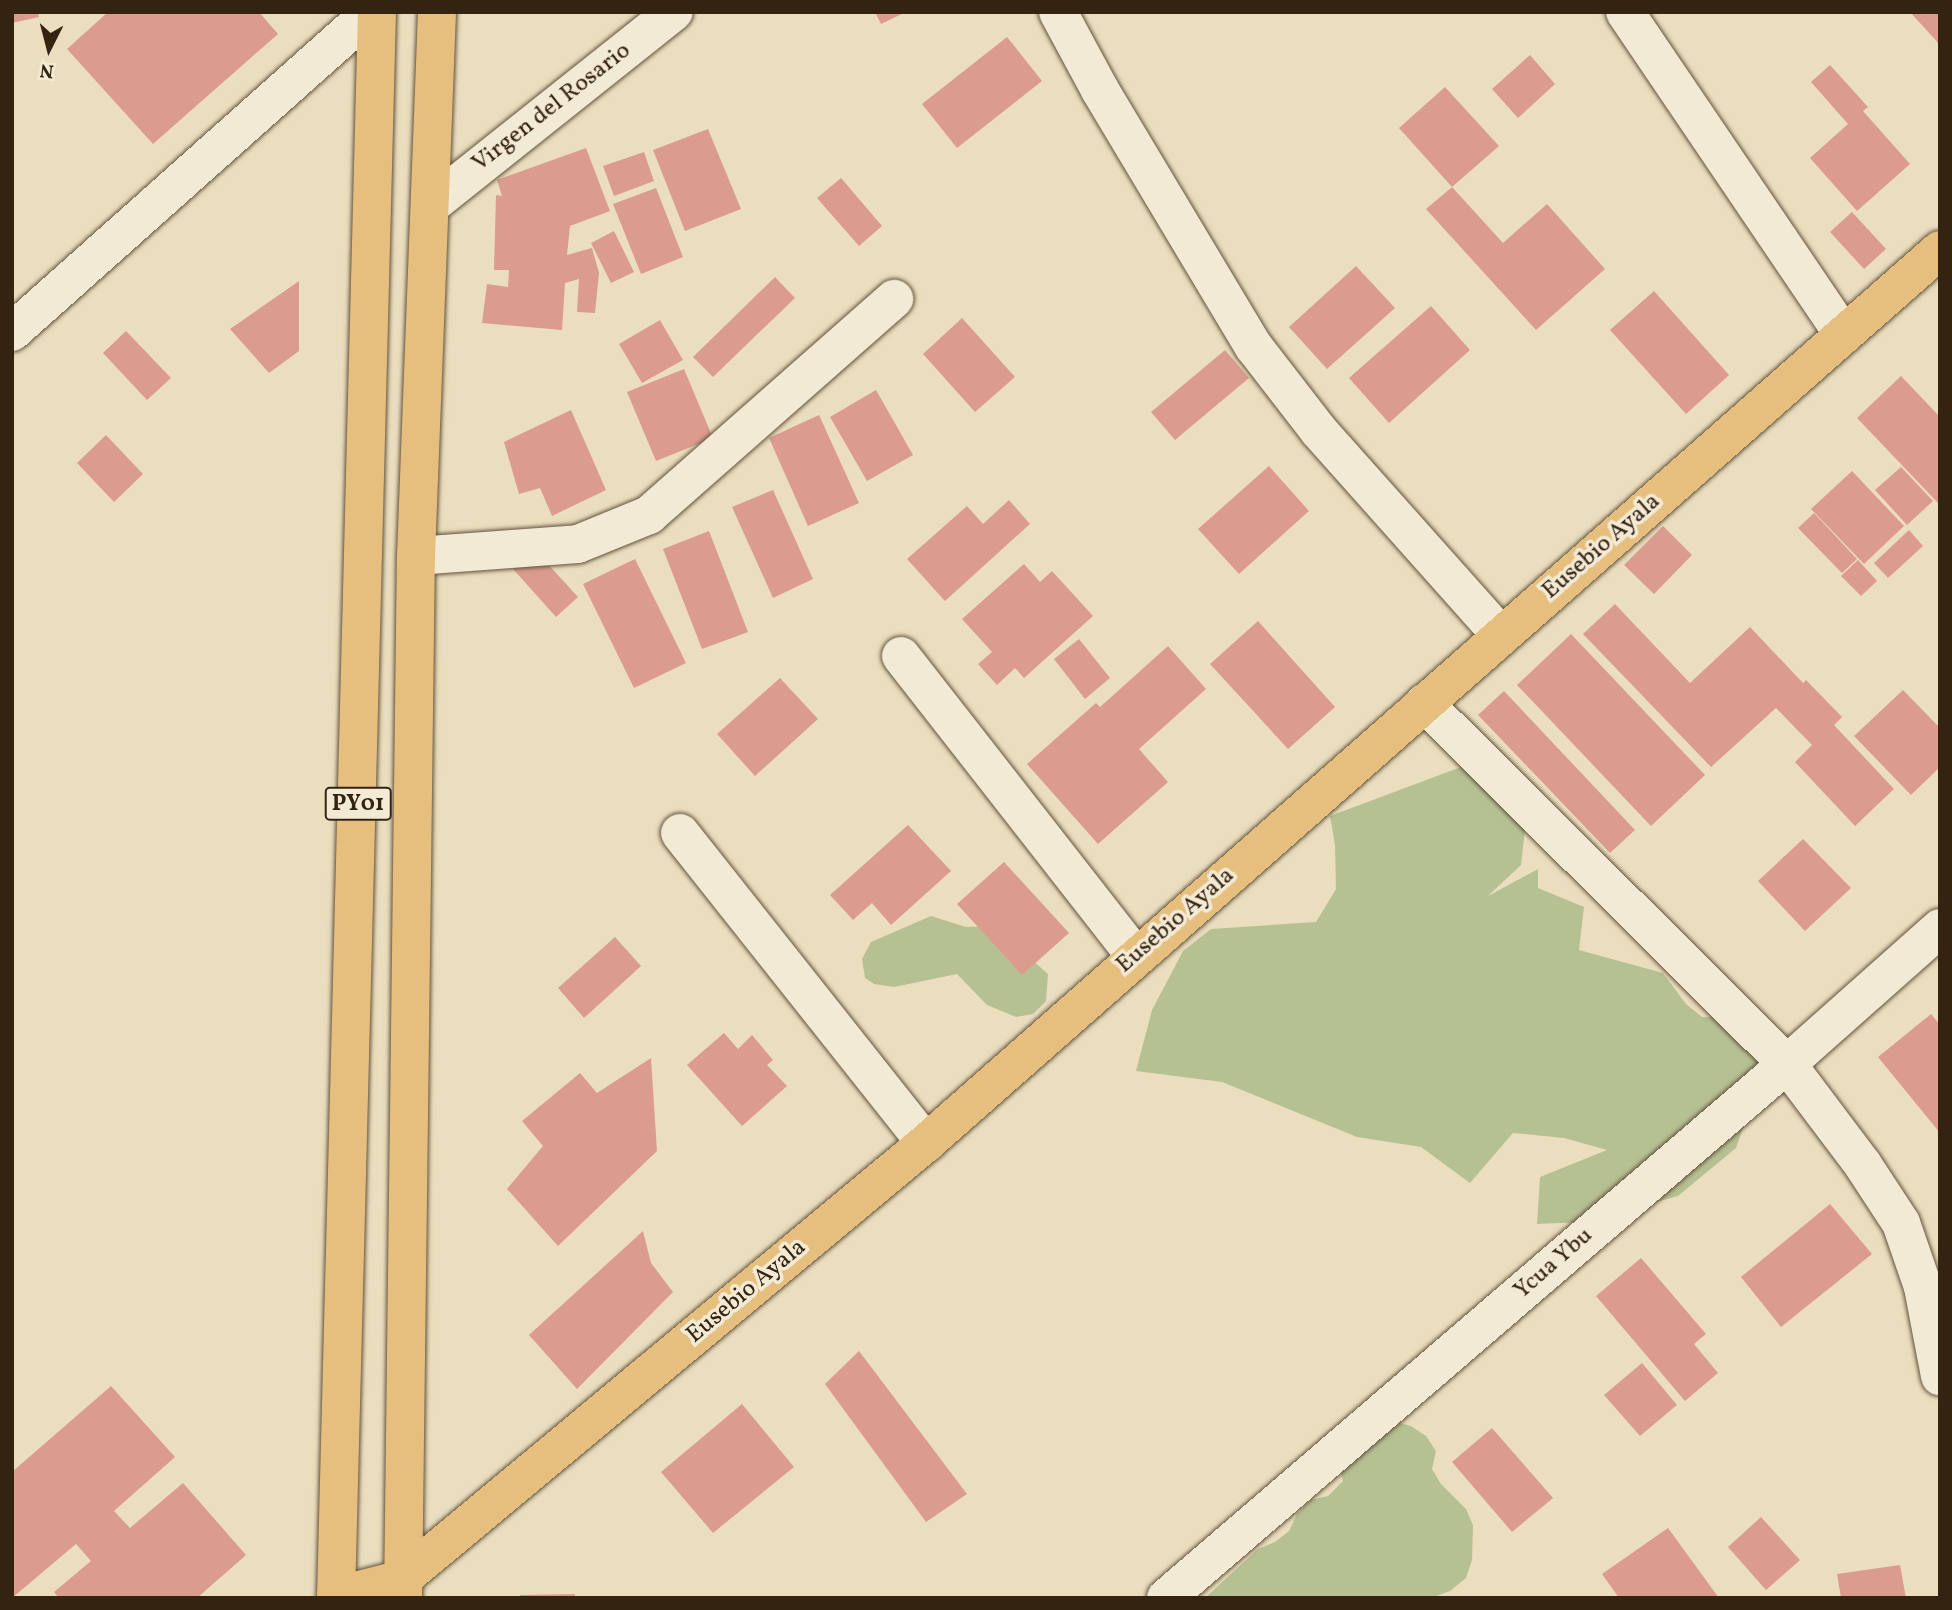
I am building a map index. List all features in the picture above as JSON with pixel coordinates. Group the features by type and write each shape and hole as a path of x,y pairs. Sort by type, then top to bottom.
{"main road":[{"name":"PY01","path":"336,1597 377,12"},
{"name":"PY01","path":"402,1588 416,556 437,12"},
{"name":"Eusebio Ayala","path":"402,1588 926,1143 1940,250"},
{"path":"336,1597 402,1588"}],"street":[{"path":"12,332 371,12"},
{"name":"Virgen del Rosario","path":"431,205 674,12"},
{"path":"1058,12 1100,90 1254,347 1319,431 1501,635"},
{"path":"1625,12 1844,335"},
{"path":"416,556 578,544 649,515 894,299"},
{"path":"901,656 1136,957"},
{"path":"1424,703 1787,1064 1863,1165 1900,1223 1923,1287 1940,1376"},
{"path":"680,832 926,1143"},
{"name":"Ycua Ybu","path":"1166,1598 1787,1064 1940,928"}],"green space":[{"path":"1469,764 1525,829 1521,865 1488,896 1538,869 1538,888 1584,907 1579,950 1663,973 1686,1004 1702,1017 1754,1017 1764,1068 1736,1148 1678,1196 1585,1222 1537,1224 1540,1177 1607,1150 1564,1138 1513,1133 1470,1183 1421,1147 1357,1137 1222,1082 1136,1071 1152,1010 1183,951 1211,929 1316,922 1336,889 1335,845 1330,816"},
{"path":"931,916 966,927 993,926 1048,974 1046,1001 1033,1014 1016,1017 987,1005 957,974 894,987 874,984 865,978 862,959 871,942"},
{"path":"1378,1417 1411,1426 1426,1436 1436,1451 1432,1469 1441,1484 1466,1509 1473,1525 1472,1560 1466,1578 1450,1591 1431,1598 1205,1598 1258,1549 1275,1542 1289,1531 1297,1514 1311,1500 1328,1496 1343,1481 1338,1463"}],"building":[{"path":"12,12 38,12 39,17 12,23"},
{"path":"108,12 259,12 278,34 153,144 67,49"},
{"path":"875,12 906,12 881,24"},
{"path":"1910,12 1940,12 1940,45"},
{"path":"1007,37 1042,81 957,148 922,104"},
{"path":"1530,55 1555,84 1518,118 1492,89"},
{"path":"1830,65 1868,107 1863,111 1910,164 1857,211 1810,158 1848,124 1811,82"},
{"path":"1445,87 1499,146 1452,187 1399,128"},
{"path":"708,129 741,209 685,231 653,150"},
{"path":"586,148 610,211 570,226 567,255 592,248 599,273 595,313 577,312 579,279 565,283 562,330 482,323 487,284 508,287 509,270 494,270 496,195 502,196 497,180"},
{"path":"644,152 654,181 614,196 603,166"},
{"path":"841,178 882,226 859,246 817,198"},
{"path":"1452,187 1503,243 1547,204 1605,269 1536,330 1426,209"},
{"path":"656,188 683,257 641,274 613,204"},
{"path":"1852,212 1886,249 1864,269 1830,232"},
{"path":"614,231 634,272 611,283 591,243"},
{"path":"1356,266 1395,308 1327,369 1289,327"},
{"path":"775,277 795,298 713,377 693,357"},
{"path":"299,281 299,351 269,373 230,329"},
{"path":"1654,291 1729,375 1686,414 1610,330"},
{"path":"1431,306 1470,350 1389,423 1349,378"},
{"path":"962,318 1015,377 975,412 923,354"},
{"path":"660,320 683,360 642,383 619,344"},
{"path":"126,331 171,378 147,400 103,353"},
{"path":"1225,350 1249,378 1175,440 1151,412"},
{"path":"684,369 713,438 656,461 627,392"},
{"path":"1901,376 1940,417 1940,505 1857,418"},
{"path":"876,390 913,455 867,481 830,417"},
{"path":"571,410 606,490 552,516 540,488 519,494 504,442"},
{"path":"819,415 859,503 808,526 769,438"},
{"path":"106,435 143,474 114,502 77,463"},
{"path":"1269,466 1309,511 1239,574 1198,529"},
{"path":"1901,467 1933,501 1907,525 1875,490"},
{"path":"1852,471 1904,526 1864,564 1811,509"},
{"path":"773,490 813,579 773,598 732,507"},
{"path":"1009,500 1030,524 945,601 907,559 967,506 983,524"},
{"path":"1814,513 1857,559 1842,573 1798,528"},
{"path":"1663,526 1692,555 1654,594 1624,565"},
{"path":"1909,530 1923,546 1888,578 1874,563"},
{"path":"709,531 748,632 702,649 663,549"},
{"path":"535,550 578,597 556,617 513,569"},
{"path":"635,559 686,663 634,688 583,584"},
{"path":"1858,560 1877,581 1861,596 1841,576"},
{"path":"1024,564 1040,582 1052,571 1093,616 1024,678 1015,668 997,685 978,664 992,652 962,619"},
{"path":"1615,604 1690,683 1750,627 1803,683 1806,680 1842,717 1834,725 1894,789 1855,826 1795,762 1812,745 1776,708 1711,767 1583,634"},
{"path":"1258,621 1335,707 1288,749 1210,664"},
{"path":"1571,634 1705,775 1651,826 1517,685"},
{"path":"1079,639 1110,678 1085,699 1054,659"},
{"path":"1168,646 1206,689 1139,749 1168,782 1098,844 1027,764 1096,703 1100,707"},
{"path":"780,678 818,719 755,776 717,734"},
{"path":"1903,690 1940,728 1940,767 1911,795 1854,736"},
{"path":"1504,691 1635,830 1610,853 1478,715"},
{"path":"908,825 951,871 891,925 872,903 853,920 830,895"},
{"path":"1803,839 1851,888 1805,931 1758,881"},
{"path":"1004,862 1069,933 1022,975 957,904"},
{"path":"615,937 641,966 584,1018 558,988"},
{"path":"1931,1014 1940,1025 1940,1133 1878,1057"},
{"path":"724,1033 738,1049 752,1035 773,1060 767,1065 787,1086 742,1126 687,1065"},
{"path":"651,1058 657,1151 558,1246 507,1189 543,1146 522,1121 580,1073 597,1093"},
{"path":"1830,1204 1872,1254 1781,1327 1741,1277"},
{"path":"643,1231 651,1263 673,1292 577,1389 529,1335"},
{"path":"1641,1258 1706,1334 1694,1344 1718,1373 1685,1401 1596,1296"},
{"path":"859,1351 967,1494 926,1522 825,1384"},
{"path":"1642,1363 1677,1405 1640,1436 1604,1395"},
{"path":"111,1386 175,1457 114,1511 130,1528 183,1483 246,1555 197,1598 59,1598 54,1592 91,1561 76,1544 12,1598 12,1472"},
{"path":"742,1404 794,1467 713,1533 661,1472"},
{"path":"1492,1428 1553,1498 1512,1532 1452,1462"},
{"path":"1761,1517 1800,1560 1766,1590 1728,1547"},
{"path":"1668,1528 1719,1598 1619,1598 1602,1574"},
{"path":"1900,1565 1906,1598 1841,1598 1837,1574"},
{"path":"575,1594 575,1598 520,1598 520,1595"}]}
